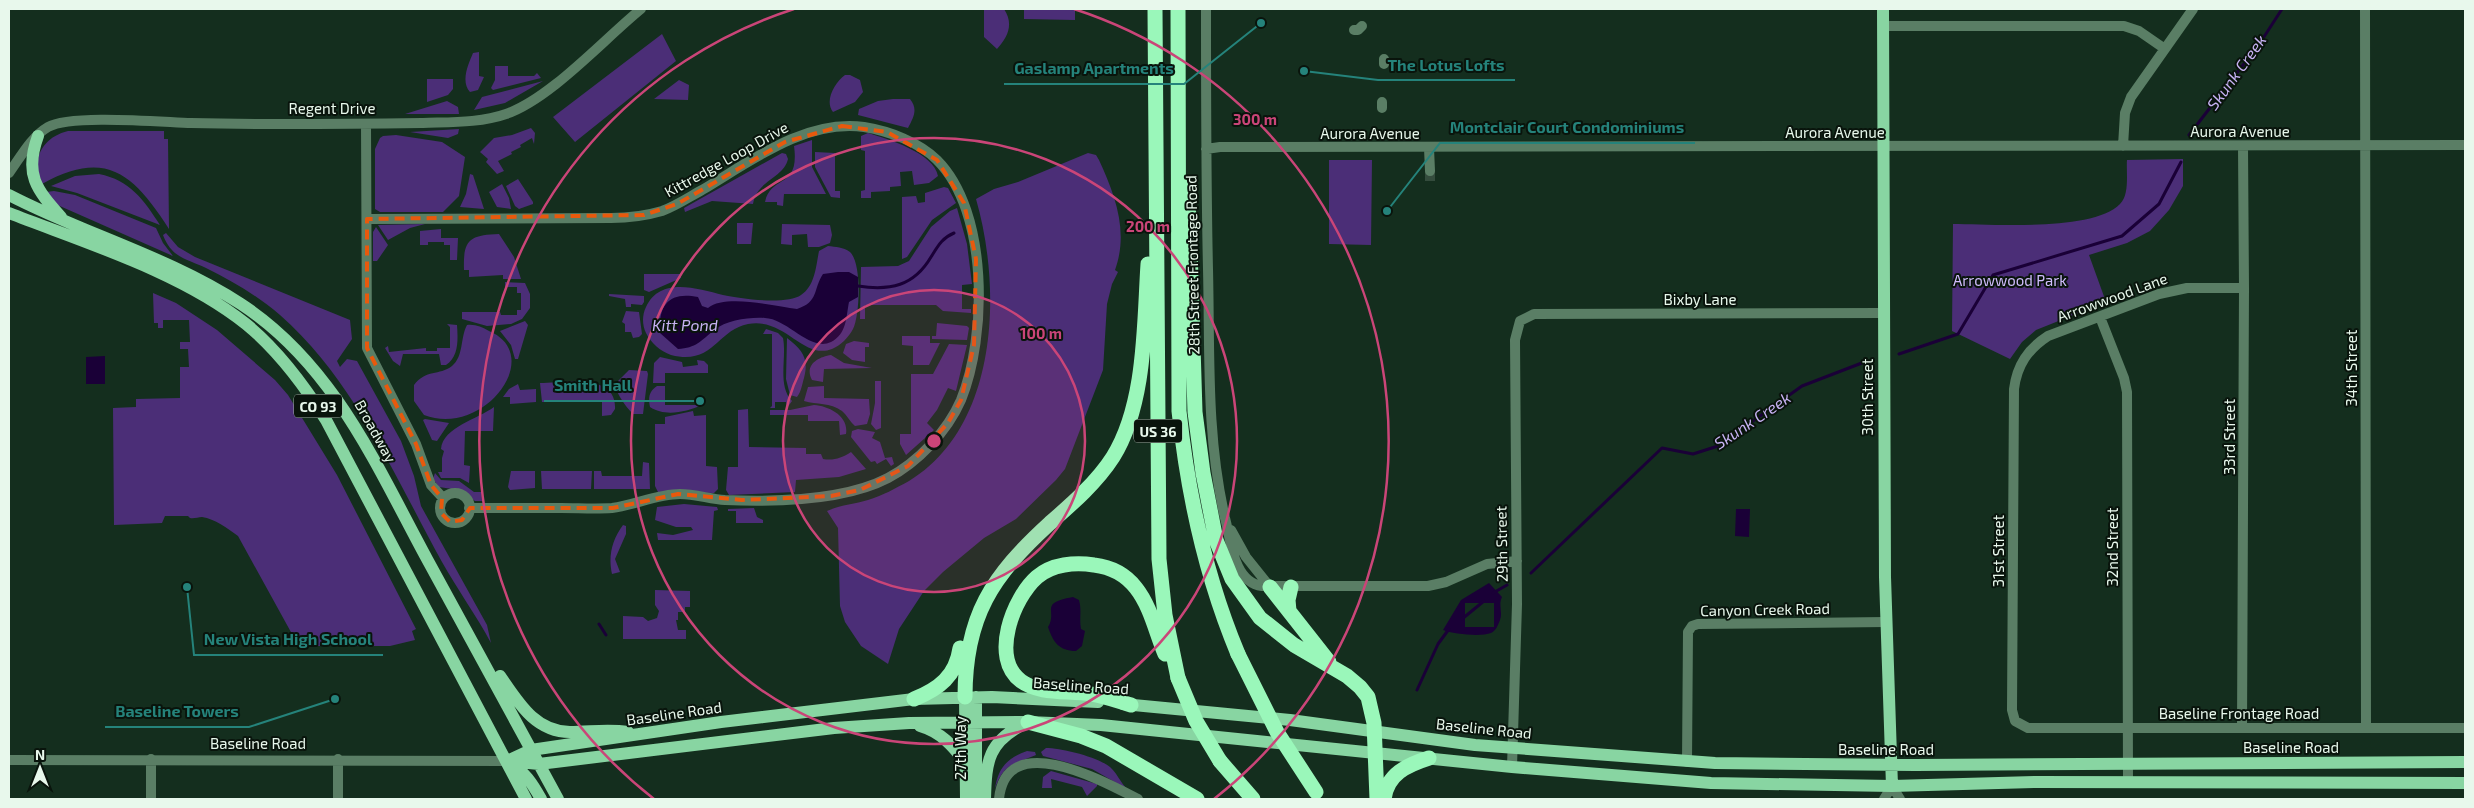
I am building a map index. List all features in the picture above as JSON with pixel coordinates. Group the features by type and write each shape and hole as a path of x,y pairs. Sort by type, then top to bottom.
{"highway":[{"name":"US 36","path":"1155,9 1159,559 1164,615 1178,678 1196,721 1220,760 1253,799"},
{"name":"US 36","path":"1178,9 1178,372 1179,411 1186,472 1206,566 1238,654 1277,732 1319,796"},
{"path":"1179,180 1189,214 1196,421 1207,500 1216,540 1232,579 1260,618 1294,645 1336,668 1360,686 1368,697 1374,730 1377,799"},
{"path":"971,697 967,659 971,636 978,615 996,581 1032,541 1079,497 1105,468 1113,456 1127,426 1139,376 1155,182"},
{"path":"914,699 930,693 954,671 969,612 984,582 1004,561 1032,541"},
{"path":"1131,705 1098,695 1033,688 1013,675 1007,650 1010,619 1020,596 1038,576 1067,564 1084,563 1102,566 1117,572 1129,580 1145,604 1178,678"},
{"path":"1289,611 1288,600 1291,586"},
{"path":"1270,587 1336,668"},
{"path":"1028,722 1093,741 1134,762 1197,799"},
{"path":"1384,799 1387,787 1393,776 1410,764 1429,758"}],"main road":[{"name":"30th Street","path":"1883,9 1882,147 1886,622 1892,786"},
{"path":"38,136 32,160 34,183 44,198 65,221"},
{"name":"Broadway","path":"9,195 158,261 220,292 241,304 293,345 317,371 345,408 558,799"},
{"name":"CO 93","path":"9,213 144,267 194,290 246,325 288,367 326,420 526,799"},
{"path":"448,597 514,698 538,722 561,731 607,729 643,734"},
{"name":"Baseline Road","path":"506,761 532,750 734,721 914,699 971,697 1048,698 1131,705 1374,730 1436,740 1513,748 1688,762 1891,765 2465,762"},
{"name":"27th Way","path":"971,697 976,790 979,799"},
{"path":"716,743 725,727 734,721"},
{"name":"27th Way","path":"966,799 966,762 971,722"},
{"path":"985,799 985,769 994,747 1006,734 1028,722"},
{"name":"Baseline Road","path":"506,761 539,764 834,728 909,723 1028,722 1101,725 1512,767 1692,782 1892,786 2128,782 2465,783"},
{"path":"909,723 936,732 966,762"},
{"path":"506,761 521,769 529,778 541,799"}],"street":[{"name":"Regent Drive","path":"9,173 38,136 48,127 78,121 366,124 448,122 483,118 512,111 546,92 641,9"},
{"name":"28th Street Frontage Road","path":"1206,9 1210,404 1216,468 1226,519 1246,557 1270,587"},
{"path":"2123,146 2125,113 2131,97 2193,9"},
{"name":"34th Street","path":"2365,9 2366,727"},
{"path":"1883,26 2124,26 2139,31 2165,49"},
{"path":"366,124 367,348 416,444 430,485 443,498"},
{"name":"Kittredge Loop Drive","path":"367,219 611,218 644,215 677,204 785,142 822,129 842,126 865,127 887,132 906,139 925,150 937,160 964,203 974,245 978,290 977,326 970,368 961,400 948,423 928,448 908,466 860,490 831,496 742,500 678,494 613,508 469,508"},
{"name":"Aurora Avenue","path":"1206,149 1220,147 2465,145"},
{"name":"33rd Street","path":"2242,728 2243,146"},
{"path":"1429,148 1430,171"},
{"name":"Arrowwood Lane","path":"2015,380 2021,362 2040,341 2159,294 2174,290 2244,288"},
{"name":"Bixby Lane","path":"1520,321 1534,314 1883,313"},
{"name":"32nd Street","path":"2100,317 2124,378 2126,392 2128,782"},
{"name":"29th Street","path":"1512,767 1517,561 1515,340 1520,321"},
{"name":"31st Street","path":"2015,380 2012,710 2015,721"},
{"path":"450,494 459,494 466,499 469,508 468,515 462,520 450,522 441,513 440,506 443,498 450,494"},
{"path":"1270,587 1434,585 1446,582 1482,565 1517,561"},
{"name":"Canyon Creek Road","path":"1688,762 1688,632 1692,626 1698,624 1886,622"},
{"name":"Baseline Frontage Road","path":"2015,721 2028,728 2465,728"},
{"path":"151,759 151,799"},
{"path":"338,759 338,799"},
{"name":"Baseline Road","path":"9,760 338,759 506,761"},
{"path":"999,799 1000,787 1008,774 1018,766 1034,763 1068,768 1097,778 1138,799"},
{"path":"1884,799 1892,786"},
{"name":"30th Street","path":"1892,786 1900,799"}],"highlighted area":[{"path":"842,126 887,132 937,160 964,203 976,259 974,345 961,400 948,423 908,466 860,490 831,496 742,500 678,494 613,508 470,508 462,520 450,522 441,513 442,498 431,485 416,444 367,348 367,219 644,215 677,204 785,142"}],"green space":[{"path":"984,9 1004,9 1009,20 1007,35 997,49 984,37"},
{"path":"1024,9 1075,9 1075,20 1024,19"},
{"path":"662,34 676,61 575,142 553,117"},
{"path":"479,52 479,76 484,77 478,90 470,92 466,83 466,72 473,53"},
{"path":"495,66 508,66 508,76 534,76 537,73 541,78 493,90 491,88 495,80"},
{"path":"845,75 850,75 860,80 863,92 855,102 833,112 830,97 834,87"},
{"path":"427,79 453,79 453,89 448,95 427,102"},
{"path":"679,80 689,85 688,100 654,99"},
{"path":"543,81 505,103 474,110 482,97"},
{"path":"910,99 914,106 914,113 908,128 858,115 859,109 878,101"},
{"path":"447,101 458,107 459,114 405,114"},
{"path":"531,128 535,133 534,144 532,138 511,152 512,154 498,161 504,171 497,174 486,162 488,159 480,152 494,138 512,135"},
{"path":"459,129 458,134 448,138 410,132"},
{"path":"68,131 164,131 164,139 168,139 169,229 144,194 117,173 102,168 84,168 65,173 42,184 37,166 41,150 52,138"},
{"path":"868,133 898,143 919,154 935,168 938,176 929,183 914,185 912,171 900,172 901,186 890,187 890,191 871,192 871,198 861,198 861,191 865,190 865,151 861,150 861,136"},
{"path":"396,135 442,142 465,157 459,196 443,212 380,212 375,209 375,149 380,138 383,136"},
{"path":"812,140 812,167 826,194 784,194 783,206 777,205 777,202 765,202 768,193 789,176 793,169 795,160 794,146"},
{"path":"815,152 835,153 835,191 840,191 840,198 831,197 815,167"},
{"path":"782,153 786,154 788,159 786,165 765,184 755,196 753,204 712,201 685,212 684,208"},
{"path":"1088,153 1096,155 1110,186 1118,214 1121,241 1115,270 1118,272 1112,284 1107,304 1103,370 1065,469 1016,519 984,538 943,572 924,591 899,629 888,664 861,646 845,622 840,606 838,528 827,511 873,498 909,481 939,457 961,426 977,391 986,353 990,313 989,273 984,235 976,199 994,189 1018,182"},
{"name":"Arrowwood Park","path":"2183,159 2183,186 2169,210 2150,231 2127,243 2089,255 2106,302 2036,330 2022,342 2010,359 1952,331 1953,224 2015,225 2065,223 2088,219 2107,213 2123,200 2127,183 2127,160"},
{"path":"1329,160 1372,160 1371,245 1329,244"},
{"path":"99,174 128,186 142,199 160,225 77,193 51,186 75,176"},
{"path":"470,174 473,175 484,209 460,207 466,194"},
{"path":"518,179 533,202 533,204 519,209 515,206 506,186"},
{"path":"502,184 509,198 511,209 497,207 489,192"},
{"path":"944,187 948,188 956,203 932,220 907,257 902,259 902,197 916,196 918,203 925,202 925,193"},
{"path":"54,191 75,195 156,228 163,243 173,256 53,203 46,192"},
{"path":"957,208 967,244 972,284 962,285 962,309 971,309 971,313 943,311 936,305 865,305 865,319 860,319 861,267 898,266 909,261 931,227 950,211"},
{"path":"737,223 753,223 751,244 737,244"},
{"path":"425,224 410,228 388,240 378,225"},
{"path":"782,224 830,225 832,235 830,243 819,247 808,247 807,234 792,235 792,245 781,244"},
{"path":"376,227 388,245 377,261 373,261 373,232"},
{"path":"441,229 441,238 458,238 457,260 450,260 450,245 444,245 444,242 428,242 428,245 420,245 420,231"},
{"path":"166,233 178,247 195,257 350,320 352,339 337,361 340,367 347,359 357,361 401,441 414,476 421,506 487,625 491,643 442,562 371,431 330,369 306,341 263,301 206,268 175,253 163,235"},
{"path":"499,234 514,257 521,279 503,279 503,275 469,277 469,270 464,270 464,260 470,241 481,236"},
{"path":"828,246 842,248 850,252 857,267 859,289 857,313 853,329 835,348 822,351 812,349 773,326 748,324 729,333 706,352 696,356 685,357 671,355 663,351 653,343 646,333 643,320 646,307 653,297 661,291 670,288 691,288 731,297 764,300 785,300 801,295 812,281 819,251"},
{"path":"644,274 681,274 681,278 649,292 644,290"},
{"path":"505,282 525,283 530,294 530,308 522,319 511,324 487,326 462,319 462,312 500,312 501,315 517,315 517,310 521,310 521,293 517,293 517,287 505,287"},
{"path":"153,293 176,303 217,330 275,380 288,395 337,475 416,629 412,631 415,640 390,646 312,646 292,634 238,536 221,524 202,517 165,516 162,523 114,525 113,408 136,407 136,399 180,398 180,367 189,367 188,349 180,349 180,342 190,342 189,320 163,320 163,328 158,328 158,323 154,323"},
{"path":"609,294 644,296 644,302 642,305 631,304 631,307 626,307 625,299 609,296"},
{"path":"626,311 639,312 642,334 639,337 633,338 631,332 625,332 625,324 622,322"},
{"path":"525,321 528,325 518,359 515,359 511,345 500,331"},
{"path":"937,323 967,326 969,328 967,340 932,339 932,336 936,336"},
{"path":"447,324 457,325 458,336 455,353 446,365 441,365 439,354 403,354 400,366 393,361 385,348 388,346 389,352 426,348 426,351 437,351 437,348 450,348 450,327"},
{"path":"467,325 476,325 484,328 505,342 511,357 509,374 500,391 486,405 467,415 446,419 424,415 414,401 414,385 423,377 447,369 456,362"},
{"path":"766,329 778,333 783,338 785,387 787,395 792,401 787,408 786,402 775,402 775,408 770,408 772,406 772,334 763,334"},
{"path":"902,336 930,336 930,343 940,343 929,365 913,365 913,346 902,345"},
{"path":"787,338 801,351 806,365 804,378 797,397 790,395 786,379"},
{"path":"854,341 869,343 869,347 865,347 865,362 852,360 843,353 846,344"},
{"path":"949,344 967,345 956,391 948,388 937,410 927,423 934,430 906,455 900,444 900,434 911,434 911,374 933,374"},
{"path":"831,355 844,363 872,368 824,369 823,382 812,380 810,375 811,366 817,360"},
{"path":"660,357 682,362 683,367 698,365 697,360 704,361 708,365 708,373 665,373 665,383 653,383 654,363"},
{"path":"629,370 647,371 648,374 643,414 633,414 622,400 614,385"},
{"path":"575,381 598,385 608,389 613,397 615,409 611,415 602,416 602,402 542,402 540,383"},
{"path":"875,381 881,381 881,428 876,430 871,424 875,403"},
{"path":"518,384 520,390 536,389 536,402 510,404 510,397 503,397 509,389"},
{"path":"657,386 665,386 665,405 702,405 689,410 669,413 656,410 650,407 649,398 652,390"},
{"path":"824,386 824,398 869,399 870,414 867,424 855,426 837,408 804,401 808,387"},
{"path":"814,405 826,407 837,413 844,422 846,434 840,435 839,421 808,421 808,415 770,415 770,410 790,410"},
{"path":"494,407 493,431 465,431 464,465 470,466 469,483 460,478 441,478 438,472 442,472 444,451 441,449 443,441 454,429"},
{"path":"748,409 749,447 806,448 806,454 821,454 823,459 827,460 844,456 851,452 866,469 839,477 796,480 795,492 729,495 726,490 728,467 738,467 738,410"},
{"path":"693,411 694,416 706,415 706,466 717,467 718,489 714,493 658,492 655,486 655,424 665,424 665,417"},
{"path":"423,420 449,423 437,441 432,440"},
{"path":"858,429 875,432 872,438 880,442 885,458 892,457 894,464 891,466 886,459 877,464 875,461 871,462 851,437 852,431"},
{"path":"643,462 649,463 650,489 594,489 594,471 601,471 602,476 642,476"},
{"path":"511,471 535,471 535,488 510,490 508,487"},
{"path":"541,471 592,471 591,489 542,489"},
{"path":"435,473 441,480 459,481 474,492 481,492 482,501 475,501 459,490 439,487 433,479"},
{"path":"684,504 717,507 718,510 714,511 712,540 658,540 657,533 673,535 693,530 691,527 676,527 655,520 657,507"},
{"path":"754,508 757,517 763,520 763,523 736,523 736,511 728,511 728,509"},
{"path":"623,525 626,526 626,534 615,559 620,572 612,574 610,561 612,548 616,536"},
{"path":"655,590 690,591 690,607 685,607 685,612 678,612 678,620 676,620 678,630 686,630 686,639 623,639 623,616 643,617 648,621 657,618 659,611 655,605"},
{"path":"1046,748 1079,754 1104,763 1112,769 1127,789 1092,769 1043,756 1041,752"},
{"path":"1027,751 1035,752 1036,755 1010,766 1002,774 995,789 998,775 1005,765 1014,757"},
{"path":"1051,771 1097,784 1097,786 1087,796 1082,787 1051,779 1052,788 1042,788 1043,777"}],"water":[{"name":"Kitt Pond","path":"849,272 858,277 858,297 849,302 843,330 831,342 815,343 774,320 765,318 745,319 725,324 698,343 678,349 660,333 663,308 673,298 680,296 698,297 702,306 708,308 716,304 738,301 797,309 809,303 812,299 823,274"},
{"path":"105,356 105,384 86,384 86,357"},
{"path":"1736,509 1750,509 1749,537 1735,536"},
{"path":"1489,583 1502,597 1500,603 1501,617 1494,631 1474,635 1443,630 1461,600","holes":["1465,603 1494,603 1494,627 1465,627"]},
{"path":"1073,597 1079,600 1081,629 1085,631 1082,646 1076,651 1070,651 1058,645 1048,627 1051,621 1052,605 1062,599"}],"waterway":[{"name":"Skunk Creek","path":"2189,135 2260,43 2282,9"},
{"name":"Skunk Creek","path":"1899,354 1958,334 1993,275 2122,236 2159,204 2181,162"},
{"path":"858,286 891,287 909,280 924,267 943,240 954,233"},
{"name":"Skunk Creek","path":"1531,573 1662,448 1693,454 1718,446 1802,386 1867,361"},
{"name":"Skunk Creek","path":"1493,593 1507,585"},
{"name":"Skunk Creek","path":"1462,619 1484,601"},
{"path":"599,624 606,635"},
{"name":"Skunk Creek","path":"1417,690 1438,644 1449,629"}],"tunnel":[{"path":"1430,171 1430,181"}],"place":[{"name":"Gaslamp Apartments","path":"1261,23"},
{"name":"The Lotus Lofts","path":"1304,71"},
{"name":"Montclair Court Condominiums","path":"1387,211"},
{"name":"Smith Hall","path":"700,401"},
{"name":"New Vista High School","path":"187,587"},
{"name":"Baseline Towers","path":"335,699"}]}
